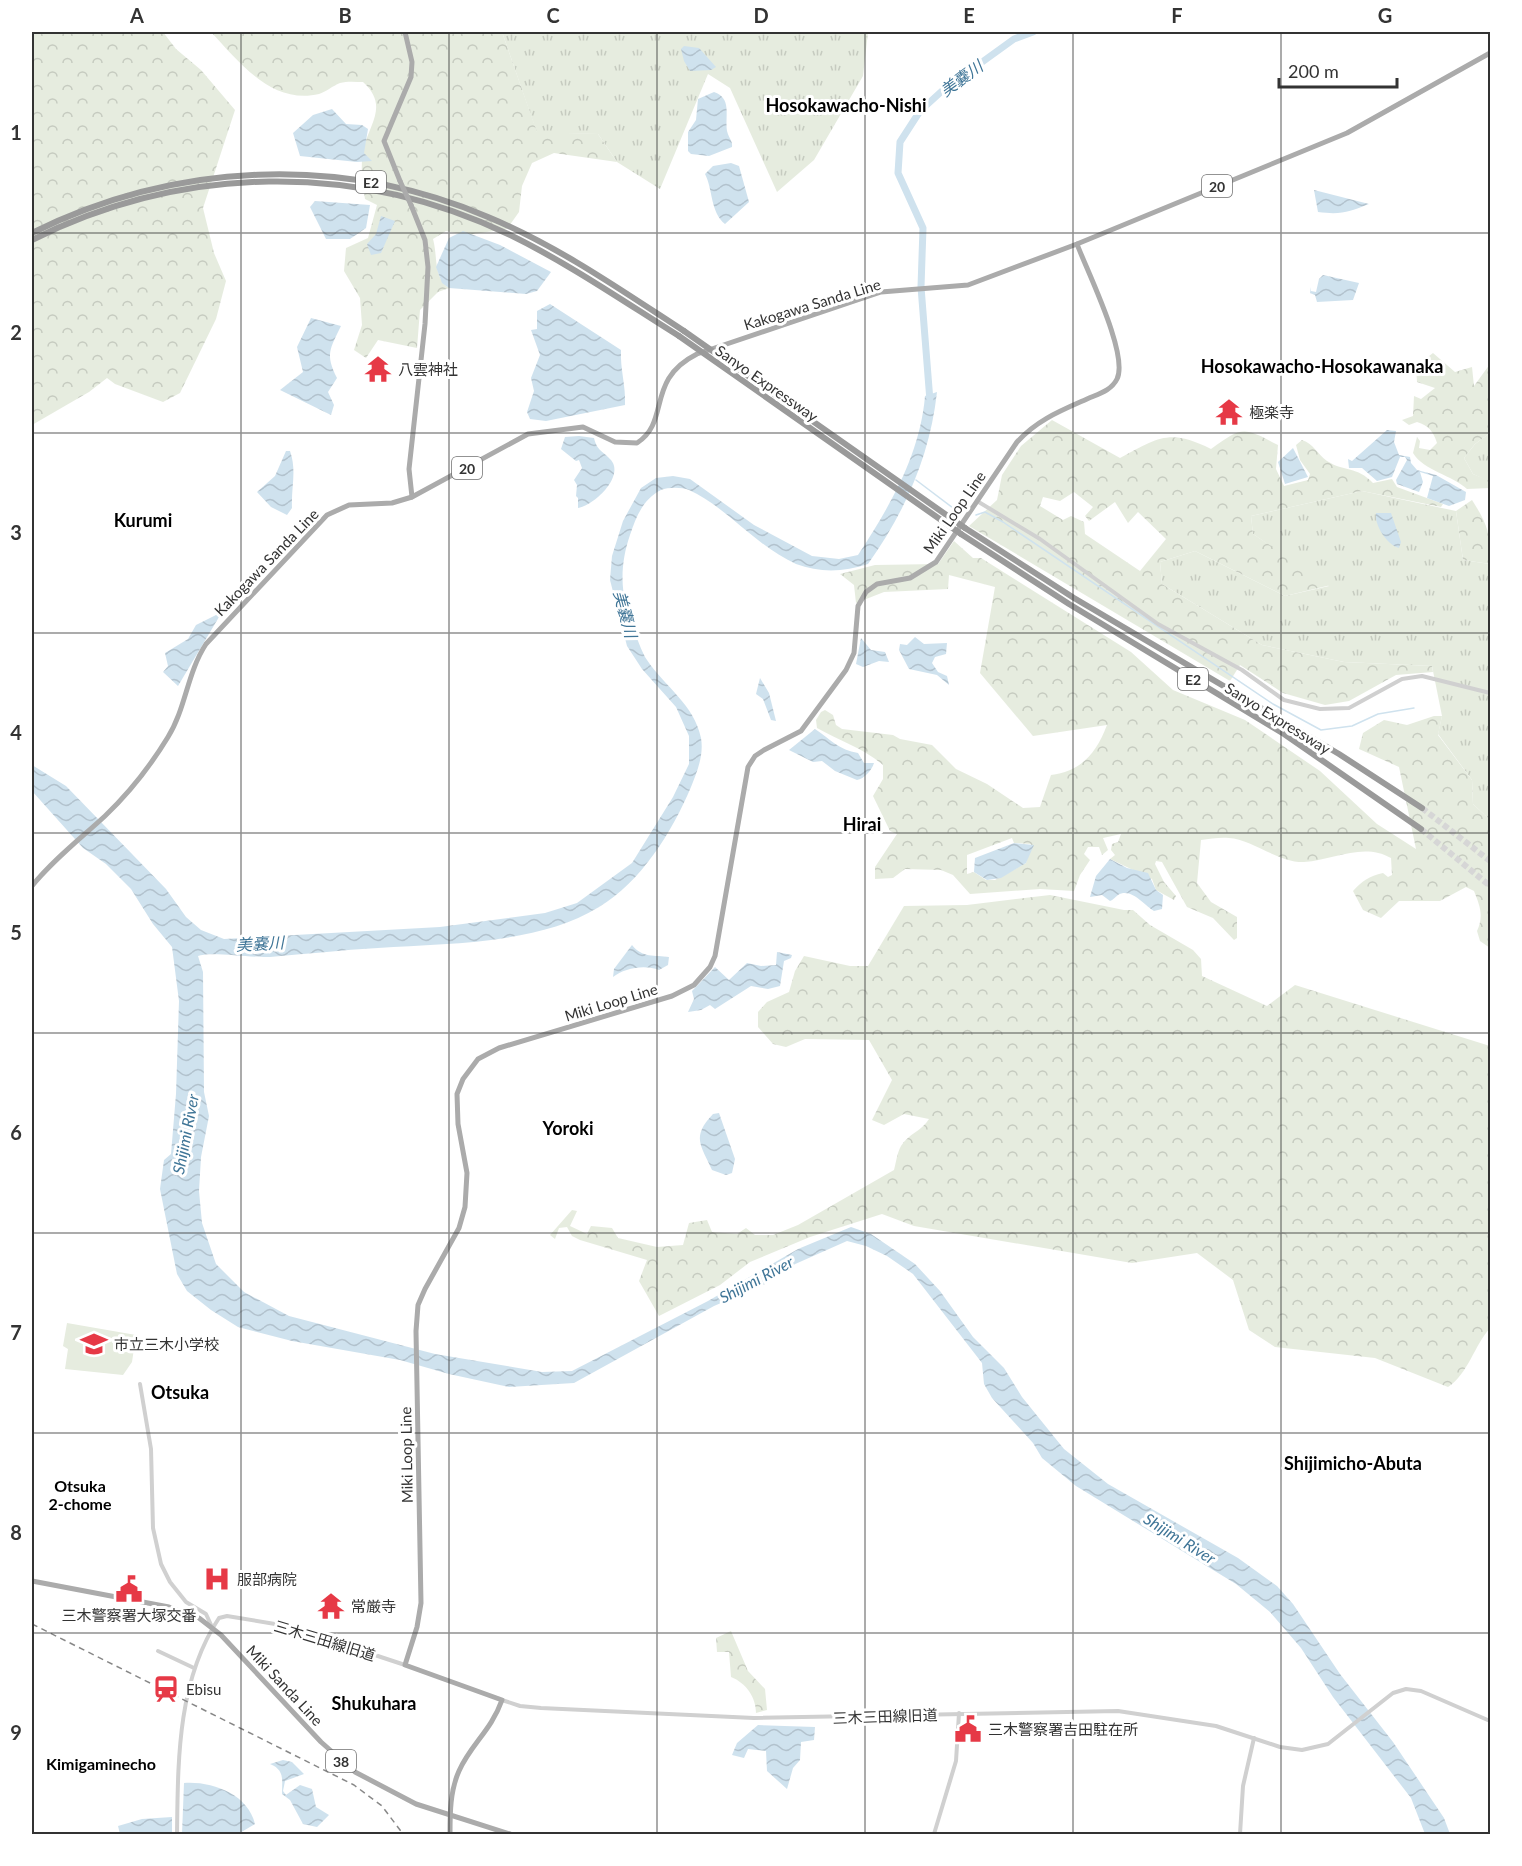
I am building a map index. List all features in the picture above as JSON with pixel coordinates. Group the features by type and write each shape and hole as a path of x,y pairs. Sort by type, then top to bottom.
{"highway":[{"name":"Sanyo Expressway","path":"32,233 119,197 202,179 270,173 317,175 367,181 434,197 505,224 585,268 963,531 1293,740 1421,829"},
{"name":"Sanyo Expressway","path":"32,240 68,223 121,204 194,187 272,180 355,186 432,203 509,234 582,274 681,334"},
{"name":"Sanyo Expressway","path":"963,531 1339,754 1422,808"}],"main road":[{"path":"405,32 412,62 411,76 384,141 425,240 428,267 425,324 410,459 412,497"},
{"name":"Kakogawa Sanda Line","path":"32,886 48,866 73,846 131,788 168,737 178,716 194,663 206,644 301,541 327,515 337,509 392,503 412,497 528,434 583,427 615,442 638,443 650,433 660,392 670,375 685,360 716,347 881,292 931,290 969,285 1077,244 1347,133 1491,53"},
{"name":"Miki Loop Line","path":"405,1665 417,1627 421,1603 416,1381 418,1305 459,1228 465,1207 467,1163 456,1107 463,1079 478,1059 499,1048 672,996 694,985 702,978 715,956 748,767 755,756 801,731 846,670 854,653 858,606 866,592 877,584 910,578 936,562 1017,442 1029,428 1040,420 1109,389 1118,377 1120,368 1118,348 1077,244"},
{"name":"Miki Sanda Line","path":"32,1581 169,1607 184,1612 213,1628 321,1742 355,1772 397,1796 510,1834"},
{"path":"405,1665 502,1700 493,1724 459,1770 452,1794 450,1834"}],"street":[{"path":"977,501 1049,546 1158,624 1242,670 1284,699 1320,709 1349,708 1402,680 1422,676 1491,693"},
{"path":"140,1384 152,1449 153,1528 161,1564 170,1582 186,1602 206,1614 213,1628 194,1668 188,1690 180,1744 177,1834"},
{"name":"三木三田線旧道","path":"213,1628 219,1618 227,1616 263,1621 304,1631 405,1665"},
{"path":"158,1651 194,1668"},
{"name":"三木三田線旧道","path":"502,1700 520,1706 541,1708 754,1718 1128,1712 1216,1726 1286,1749 1302,1750 1328,1744 1393,1693 1414,1690 1491,1721"},
{"path":"934,1834 956,1761 959,1713"},
{"path":"1240,1834 1243,1786 1254,1738"}],"green space":[{"path":"32,32 163,32 176,49 201,70 235,110 203,208 214,253 226,281 216,319 180,393 163,402 115,384 107,378 89,392 32,425"},
{"path":"211,32 502,32 537,132 598,134 617,162 554,153 532,163 522,186 519,212 507,229 467,235 446,231 433,239 438,272 449,288 438,292 420,310 417,348 378,340 366,358 354,350 362,325 360,298 344,271 346,248 368,238 377,205 365,199 362,173 364,147 376,113 375,98 363,82 340,83 319,94 302,96 286,93 272,87 245,68"},
{"path":"502,32 868,32 863,76 814,160 777,192 730,88 708,74 660,189 617,162 598,134 537,133"},
{"path":"1433,353 1455,372 1472,367 1474,386 1490,364 1490,433 1475,444 1464,458 1473,474 1490,481 1490,488 1467,489 1431,469 1413,453 1417,437 1420,441 1419,448 1430,450 1437,443 1432,432 1425,425 1417,422 1409,425 1402,420 1413,416 1414,396 1421,399 1435,388 1417,382 1416,366"},
{"path":"1052,420 1120,458 1144,445 1164,438 1184,439 1211,449 1230,436 1250,432 1278,445 1276,469 1284,486 1308,480 1310,474 1300,460 1296,445 1302,440 1310,444 1327,461 1356,471 1373,483 1392,479 1397,487 1443,504 1441,507 1362,491 1251,516 1253,534 1331,585 1285,596 1195,551 1160,562 1162,584 1262,645 1344,662 1432,666 1433,672 1396,675 1349,701 1325,705 1283,693 1240,665 1230,681 969,526 997,500 1002,475 1021,446","holes":["1074,492 1093,507 1085,516 1089,521 1115,502 1128,523 1138,512 1166,539 1140,571 1085,534 1084,522 1071,516 1063,520 1040,506 1043,497 1060,501"]},
{"path":"1490,433 1490,481 1488,481 1473,474 1464,458 1475,444"},
{"path":"1362,491 1456,511 1463,560 1490,564 1490,820 1473,804 1472,780 1438,734 1442,716 1432,666 1344,662 1262,645 1162,584 1160,562 1195,551 1285,596 1329,586 1253,534 1251,516"},
{"path":"1472,500 1487,530 1490,564 1463,560 1456,511"},
{"path":"954,541 973,558 981,558 1131,652 1173,690 1245,720 1320,771 1377,824 1416,849 1399,767 1359,749 1363,733 1384,720 1407,725 1434,716 1442,716 1438,735 1472,780 1473,804 1490,820 1490,948 1480,941 1477,931 1481,916 1479,906 1474,891 1466,887 1440,901 1399,901 1381,918 1363,910 1353,891 1374,876 1383,873 1388,877 1392,875 1391,858 1380,853 1348,853 1304,862 1285,859 1238,839 1201,840 1197,883 1211,902 1237,917 1237,938 1234,940 1213,918 1187,907 1162,862 1156,861 1155,864 1164,882 1176,896 1174,900 1156,890 1152,879 1110,859 1115,855 1111,850 1112,844 1118,842 1121,834 1103,838 1108,850 1102,855 1099,847 1088,847 1084,854 1090,860 1080,875 1074,891 1040,889 970,894 953,875 941,870 905,869 893,878 875,879 875,867 897,834 890,831 873,796 883,779 883,765 859,749 817,728 816,720 821,712 825,710 833,715 836,725 842,729 893,735 900,739 932,745 956,769 987,784 1023,808 1040,807 1051,775 1071,770 1086,759 1098,744 1107,725 1033,736 980,673 995,587 949,575 948,589 884,592 856,603 854,585 840,574 875,565 938,564","holes":["1012,838 1014,843 1031,844 1026,863 995,880 986,880 974,872 967,874 967,855"]},
{"path":"1050,895 1133,910 1150,925 1193,950 1201,959 1202,976 1267,1006 1295,985 1490,1046 1490,1328 1461,1375 1448,1387 1375,1358 1275,1347 1249,1330 1233,1280 1197,1253 1132,1263 914,1226 882,1214 810,1237 750,1262 720,1285 659,1316 639,1281 647,1260 580,1240 572,1236 567,1227 559,1228 555,1239 550,1235 572,1210 577,1211 570,1226 587,1234 591,1226 612,1228 618,1238 657,1247 683,1245 689,1223 707,1220 712,1232 737,1234 746,1228 755,1235 773,1235 798,1225 894,1170 901,1146 929,1119 904,1114 884,1125 872,1120 892,1080 869,1040 805,1039 786,1047 773,1044 758,1027 758,1012 767,1002 789,992 795,971 804,956 850,966 868,966 904,906 967,905"},
{"path":"67,1323 136,1335 132,1362 123,1375 65,1369 68,1349 63,1346"},
{"path":"731,1631 748,1671 765,1689 767,1710 756,1713 756,1707 749,1691 731,1677 729,1652 717,1652 716,1638"}],"water":[{"path":"684,46 699,48 716,67 711,70 690,71 681,49"},
{"path":"714,92 723,98 725,103 727,131 732,147 709,156 691,154 688,151 688,132 696,120 698,99"},
{"path":"332,109 346,124 362,125 368,129 364,153 372,161 357,162 300,156 293,133 313,115"},
{"path":"731,163 739,166 749,202 725,224 714,207 705,174 713,166"},
{"path":"1314,190 1369,204 1345,212 1318,212"},
{"path":"315,201 370,205 366,228 350,239 326,239 310,207"},
{"path":"381,216 395,221 381,253 371,255 367,244 376,234"},
{"path":"463,231 500,245 551,272 537,291 526,294 449,288 442,283 436,267 449,238"},
{"path":"1323,275 1359,283 1353,300 1317,302 1315,295 1310,293 1311,287 1311,291 1316,292 1319,279"},
{"path":"550,304 621,350 625,405 546,421 530,419 527,412 534,391 531,378 540,355 531,330 537,329 537,311"},
{"path":"311,318 341,326 330,352 331,363 337,378 328,392 334,405 331,415 280,390 303,372 297,347"},
{"name":"Shijimi River","path":"937,392 934,416 914,482 893,524 868,564 850,569 832,570 814,569 796,564 782,557 702,497 686,489 661,490 649,498 641,509 630,535 624,560 624,597 630,621 645,657 692,715 701,738 702,751 691,787 665,838 642,870 614,897 575,919 548,929 491,940 270,957 212,954 198,956 203,972 204,1092 209,1116 201,1157 199,1191 202,1223 216,1264 244,1292 289,1316 435,1354 542,1372 572,1371 708,1301 798,1249 851,1227 871,1234 915,1264 940,1291 973,1337 1004,1368 1022,1397 1064,1449 1108,1484 1238,1558 1277,1586 1293,1604 1340,1674 1393,1742 1444,1818 1450,1834 1425,1834 1411,1798 1333,1697 1301,1648 1270,1612 1236,1584 1076,1486 1042,1458 1033,1443 992,1398 984,1384 982,1363 913,1274 887,1256 866,1246 847,1241 793,1265 765,1284 714,1306 574,1383 509,1387 449,1374 400,1360 292,1341 238,1327 187,1291 177,1274 160,1189 164,1160 171,1154 176,1094 179,1001 172,947 153,924 131,889 106,864 83,848 32,791 32,765 66,786 166,889 186,917 201,930 224,939 440,927 545,913 577,903 632,863 673,797 689,764 689,736 676,707 642,669 627,646 610,580 612,556 623,521 641,488 656,478 673,476 690,479 754,525 812,556 839,559 858,555 902,479 917,439 925,396"},
{"path":"1387,430 1396,431 1394,442 1399,455 1410,457 1411,463 1417,470 1436,475 1466,492 1465,500 1449,506 1427,498 1433,476 1420,472 1423,482 1419,492 1397,484 1396,480 1407,460 1405,457 1400,457 1392,477 1377,481 1362,468 1349,468 1348,459 1352,461"},
{"path":"565,437 594,438 599,448 611,460 614,474 611,482 599,496 578,508 577,485 574,480 582,468 579,460 576,461 561,449"},
{"path":"1293,448 1308,477 1285,484 1278,462"},
{"path":"286,451 290,451 293,472 292,508 287,515 271,507 257,492 275,476"},
{"path":"1376,513 1391,513 1401,542 1399,548 1390,543 1382,534"},
{"path":"222,612 178,686 163,672 168,666 165,653 188,639 196,625"},
{"path":"915,637 924,644 947,643 946,654 935,657 932,663 938,672 947,676 949,685 937,675 909,669 899,650 900,644 907,645"},
{"path":"861,638 871,650 885,652 889,662 879,661 863,667 856,664"},
{"path":"760,678 769,693 776,721 771,720 763,699 756,694"},
{"path":"815,729 840,747 858,753 864,763 874,763 870,771 857,780 835,771 822,761 813,762 789,750"},
{"path":"1014,843 1034,845 1026,863 1001,878 987,880 974,872 975,858"},
{"path":"1110,859 1127,868 1148,873 1156,890 1163,895 1162,909 1154,911 1128,893 1118,895 1110,901 1102,895 1090,897 1096,876"},
{"path":"632,945 644,954 669,957 668,965 659,970 647,967 635,968 613,977 614,969"},
{"path":"777,952 792,955 784,961 780,986 768,989 751,986 715,1009 710,1005 701,1010 688,1012 694,999 692,991 715,967 729,980 747,963 761,966 776,965"},
{"path":"719,1113 735,1159 732,1173 726,1175 712,1170 700,1141 700,1135 706,1122 713,1114"},
{"path":"758,1725 815,1727 814,1740 801,1742 800,1760 793,1768 787,1789 767,1771 766,1751 748,1749 744,1758 732,1755 737,1743"},
{"path":"283,1760 292,1762 304,1774 285,1781 283,1791 286,1795 300,1785 312,1789 316,1807 329,1815 317,1827 303,1824 290,1800 282,1794 280,1772 270,1764"},
{"path":"184,1783 206,1784 237,1797 251,1814 255,1824 238,1834 233,1832 182,1834"},
{"path":"172,1817 172,1834 120,1834 118,1826 142,1819"}],"waterway":[{"name":"美嚢川","path":"930,401 921,287 923,228 898,173 900,142 920,111 942,91 1014,39 1033,32"},
{"path":"916,480 957,511 964,511"},
{"path":"976,515 985,512 1003,522 1273,704 1321,730 1352,726 1378,714 1414,708"}],"tunnel":[{"path":"1422,808 1490,861"},
{"path":"1421,829 1490,886"}],"railway":[{"path":"32,1624 354,1785 382,1806 403,1834"}],"place":[{"name":"八雲神社","path":"378,369"},
{"name":"極楽寺","path":"1229,412"},
{"name":"市立三木小学校","path":"94,1344"},
{"name":"服部病院","path":"217,1579"},
{"name":"三木警察署大塚交番","path":"129,1589"},
{"name":"常厳寺","path":"331,1606"},
{"name":"Ebisu","path":"166,1689"},
{"name":"三木警察署吉田駐在所","path":"968,1729"}],"district":[{"name":"Hosokawacho-Nishi","path":"846,105"},
{"name":"Hosokawacho-Hosokawanaka","path":"1322,366"},
{"name":"Kurumi","path":"143,520"},
{"name":"Hirai","path":"862,824"},
{"name":"Yoroki","path":"568,1128"},
{"name":"Otsuka","path":"180,1392"},
{"name":"Shijimicho-Abuta","path":"1353,1463"},
{"name":"Otsuka 2-chome","path":"80,1494"},
{"name":"Shukuhara","path":"374,1703"},
{"name":"Kimigaminecho","path":"101,1763"}]}
